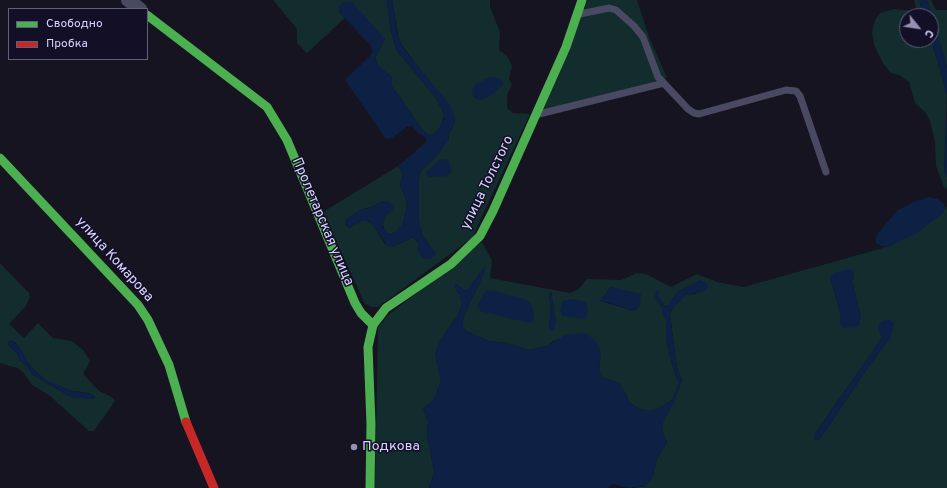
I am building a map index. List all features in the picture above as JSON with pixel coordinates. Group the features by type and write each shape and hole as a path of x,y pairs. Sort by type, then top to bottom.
{"street":[{"path":"128,0 139,8"},
{"name":"улица Толстого","path":"373,325 378,315 386,308 451,264 480,236 493,211 566,47 582,0"},
{"name":"Пролетарская улица","path":"148,15 250,92 270,111 287,140 356,303 361,313 373,325"},
{"name":"улица Комарова","path":"0,158 138,305 148,320 169,365 184,418 214,488"},
{"path":"370,488 371,424 368,347 373,325"}],"lane":[{"path":"578,14 609,8 616,10 640,30 654,68 664,83 690,112 699,114 786,90 796,91 800,96 826,172"},
{"path":"535,115 664,83"}],"green space":[{"path":"273,0 387,0 391,32 397,51 436,98 444,114 442,125 434,134 430,135 425,133 391,85 392,77 378,66 375,58 385,39 339,12 345,18 307,53 297,43 297,29"},
{"path":"392,0 490,0 490,7 500,32 499,50 507,56 512,66 509,79 512,84 507,95 507,108 513,113 530,114 472,238 378,307 372,307 365,304 323,212 398,166 402,173 400,186 405,196 407,206 403,224 395,232 389,234 385,231 382,223 388,212 382,201 375,206 360,210 345,224 349,228 363,220 367,221 373,225 385,244 392,247 410,239 414,239 418,242 419,254 435,253 422,234 419,222 419,178 421,171 438,154 449,139 448,135 454,125 455,117 399,41"},
{"path":"588,0 637,0 649,37 667,78 543,110"},
{"path":"914,0 919,0 922,8 916,8"},
{"path":"927,0 931,0 935,8 929,8"},
{"path":"894,9 899,10 899,48 934,48 947,95 944,171 947,177 947,189 944,187 936,166 935,142 930,121 926,113 915,103 909,82 899,75 891,73 883,63 874,45 872,32 875,20 880,13"},
{"path":"939,10 947,10 947,67 939,40"},
{"path":"947,207 947,488 635,488 645,486 652,479 657,459 667,442 662,431 663,421 682,380 677,368 670,315 672,309 685,295 696,294 700,281 679,291 667,306 664,305 658,296 655,297 662,308 662,313 666,319 666,340 674,371 678,380 678,386 672,400 658,409 649,411 639,409 629,402 626,394 614,381 602,378 599,371 600,364 555,340 547,346 528,350 507,343 489,341 466,331 462,326 464,316 485,271 485,267 467,290 462,289 457,284 454,286 460,295 462,305 457,316 440,341 435,354 441,380 434,400 423,408 428,421 427,434 434,472 429,488 375,488 378,328 387,316 482,242 492,261 490,278 570,293 579,289 587,279 621,280 637,273 646,274 671,287 697,274 717,282 744,287 890,246 940,215","holes":["854,273 852,281 861,317 840,324 840,312 830,277","611,287 640,305 634,311 600,301","551,291 556,322 549,329 551,312 549,292","878,328 891,337 871,363 820,439 816,440 814,438 816,432 882,337"]},
{"path":"0,263 29,293 30,297 26,306 9,324 24,338 38,323 53,338 72,341 83,350 90,361 84,375 99,391 112,397 115,401 94,431 89,431 50,396 31,384 23,372 17,368 0,363","holes":["9,341 15,342 32,368 47,381 72,391 89,393 94,399 71,397 33,375 28,367 20,361 17,353 8,345"]}],"water":[{"path":"387,0 392,0 397,34 403,48 450,105 455,117 454,125 448,135 449,139 438,154 421,171 419,178 419,222 422,234 435,253 435,256 429,259 422,258 419,254 418,242 414,239 410,239 392,247 388,246 370,222 363,220 349,228 345,222 345,220 360,210 370,208 382,201 387,201 394,206 392,211 386,215 382,227 389,234 395,232 403,224 407,206 405,196 400,186 402,173 398,166 426,142 426,138 419,134 412,126 408,126 392,138 386,139 345,80 371,55 372,51 371,46 339,12 339,6 344,2 352,2 385,39 375,58 378,66 392,77 391,85 425,133 430,135 434,134 444,121 444,114 436,98 397,51 391,32"},
{"path":"919,0 927,0 929,8 922,8"},
{"path":"939,39 947,67 947,95 934,48 939,48"},
{"path":"490,77 500,79 503,82 502,86 490,96 480,100 476,99 472,94 473,88 476,84"},
{"path":"947,113 947,177 944,171"},
{"path":"441,159 446,159 449,161 451,172 448,176 429,177 426,172"},
{"path":"928,197 938,199 944,204 945,209 940,215 917,233 890,246 885,247 877,244 875,240 878,233 898,210"},
{"path":"485,266 485,271 464,316 462,326 466,331 489,341 507,343 528,350 547,346 565,335 587,333 599,345 601,354 599,371 602,377 620,383 629,402 639,409 649,411 658,409 672,400 678,386 678,380 674,371 666,340 666,319 662,313 662,308 655,297 656,292 659,290 658,296 664,305 667,306 679,291 700,280 707,284 708,288 705,291 685,295 672,309 670,315 677,368 682,380 674,403 663,421 662,431 667,442 657,459 652,479 645,486 629,488 613,484 607,488 429,488 434,472 427,434 428,421 423,408 434,400 441,380 435,354 440,341 457,316 462,305 460,295 454,286 457,284 462,289 467,290"},
{"path":"850,269 854,273 852,281 861,317 859,325 855,327 843,328 840,324 840,312 830,277 834,273"},
{"path":"611,287 641,294 640,305 634,311 606,302 599,302"},
{"path":"491,290 527,300 532,305 534,315 533,321 529,323 480,311 477,305 485,292"},
{"path":"551,291 556,322 554,330 550,331 551,312 549,292"},
{"path":"572,299 586,302 588,310 585,319 562,316 560,309 563,301"},
{"path":"885,320 891,320 894,323 891,337 871,363 820,439 816,440 814,438 816,432 882,337 878,328 880,323"},
{"path":"10,340 19,346 32,368 47,381 72,391 93,394 96,398 90,399 71,397 33,375 28,367 20,361 17,353 8,344"}],"traffic: fast":[{"path":"370,488 371,424 368,347 373,325 386,308 451,264 480,236 493,211 566,47 582,0"},
{"path":"148,16 267,107 287,140 355,303 361,313 373,325"},
{"path":"0,158 138,305 148,320 169,365 186,422"}],"traffic: jam":[{"path":"186,422 214,488"}],"place":[{"name":"Подкова","path":"354,447"}]}
